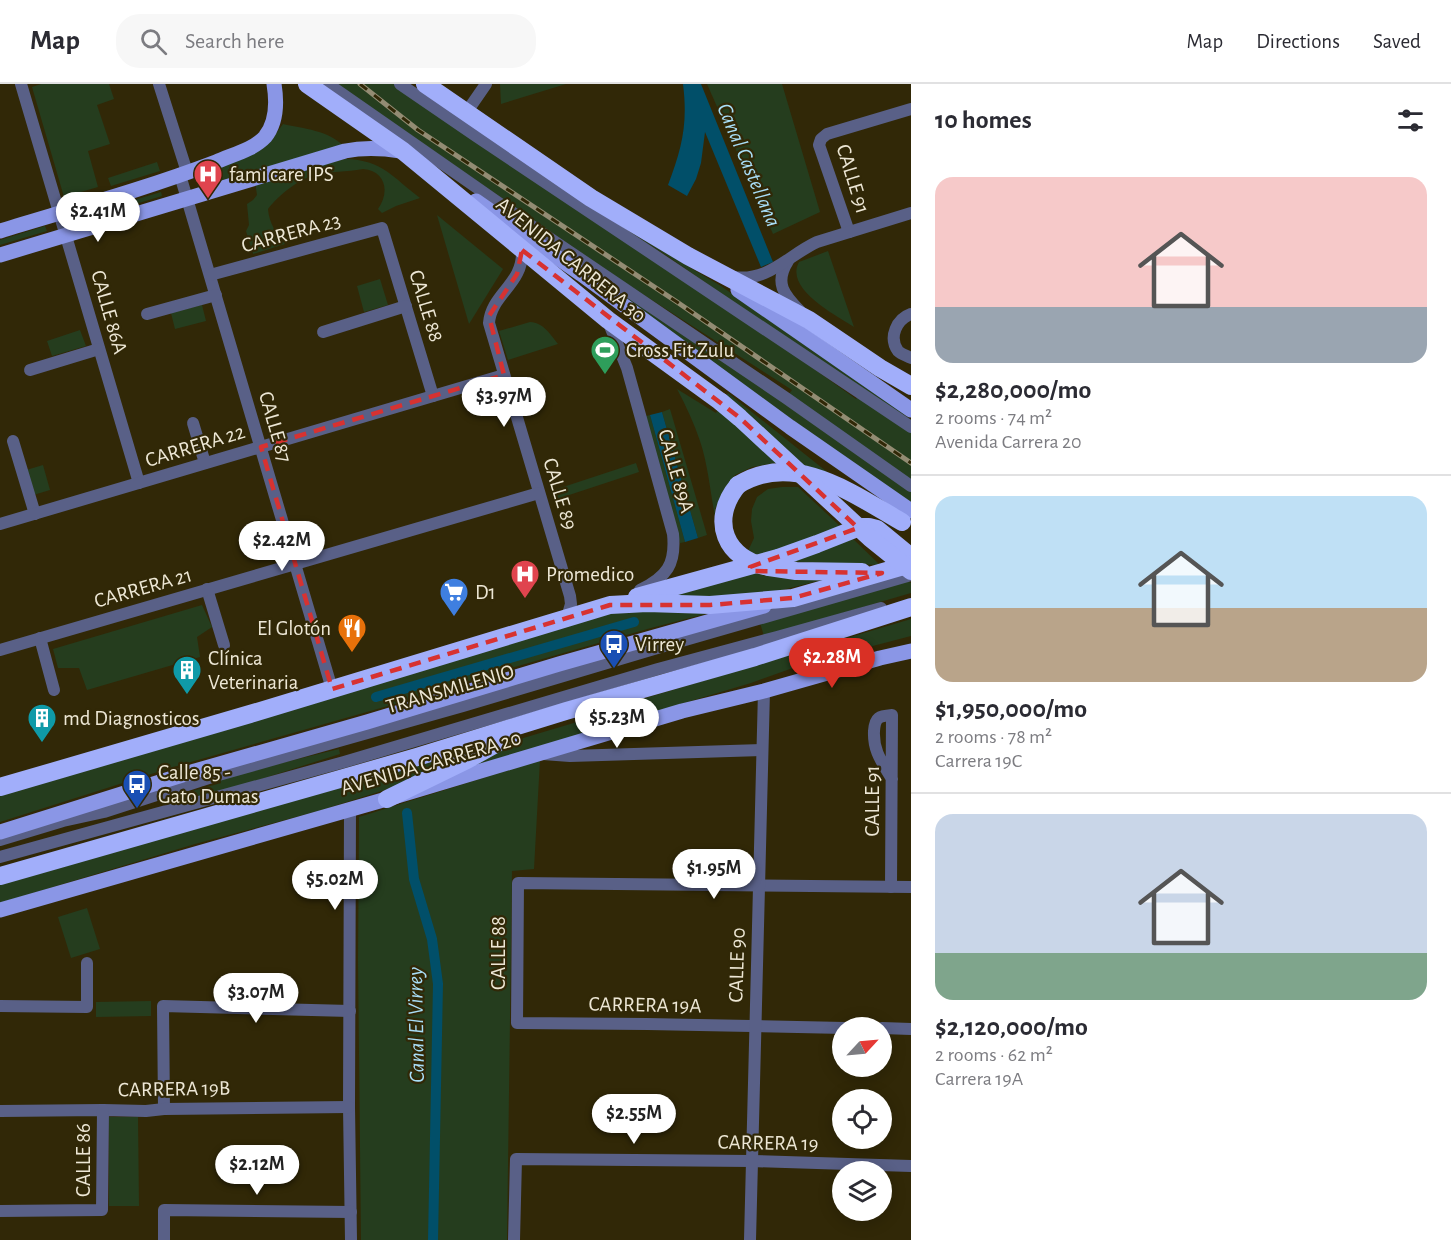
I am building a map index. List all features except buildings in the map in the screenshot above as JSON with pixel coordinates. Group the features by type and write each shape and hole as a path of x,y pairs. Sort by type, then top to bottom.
{"highway":[{"name":"AVENIDA CARRERA 30","path":"307,84 403,151 608,320 721,402 911,573"},
{"path":"425,84 591,198 688,256 810,320 879,368 911,386"},
{"path":"884,578 796,571 758,566 747,561 731,546 723,526 723,514 730,494 738,485 755,476 766,473 790,473 817,477 908,520"},
{"path":"0,787 610,605 778,558 860,527 877,530 911,557"},
{"path":"610,605 647,603 710,605 793,598 884,578 911,564"},
{"name":"AVENIDA CARRERA 20","path":"0,876 417,757 755,657 889,610 911,607"},
{"path":"387,799 467,760 540,719"}],"main road":[{"path":"0,231 184,174 250,148 265,136 273,122 274,84"},
{"path":"0,255 345,151 380,148 403,151 581,274 790,427 870,497 908,520"},
{"path":"688,256 911,410"},
{"path":"0,832 195,771 793,598"},
{"path":"682,711 762,683 911,641"},
{"name":"AVENIDA CARRERA 20","path":"0,910 542,754 682,711 911,651"}],"street":[{"name":"CALLE 86A","path":"21,84 139,483"},
{"name":"CALLE 87","path":"159,84 184,174 187,198 332,689"},
{"path":"328,84 911,486"},
{"path":"400,84 911,427"},
{"path":"466,113 486,84"},
{"name":"CALLE 91","path":"849,232 819,145 821,139 827,134 911,109"},
{"path":"726,276 739,278 758,276 777,268 810,246 911,213"},
{"name":"CARRERA 23","path":"210,275 382,228"},
{"name":"CALLE 88","path":"382,228 433,396"},
{"name":"CALLE 89","path":"522,250 522,262 518,274 493,308 489,316 489,323 570,596 571,604 567,618"},
{"path":"788,260 782,272 781,285 789,300 810,320"},
{"path":"147,314 216,295"},
{"path":"323,332 406,306"},
{"path":"911,314 906,315 898,323 894,333 899,352 911,358"},
{"name":"CALLE 89A","path":"608,320 627,368 670,522 674,546 671,564 659,579 610,605"},
{"path":"30,370 99,349"},
{"name":"CARRERA 22","path":"0,524 504,375"},
{"path":"194,423 205,463"},
{"path":"13,441 35,514"},
{"name":"CARRERA 21","path":"0,650 539,493"},
{"name":"TRANSMILENIO","path":"0,840 63,821 104,812 215,776 428,716 884,578 911,573"},
{"path":"207,590 224,645"},
{"name":"TRANSMILENIO","path":"0,857 324,768 658,669 889,610 911,599"},
{"path":"40,638 54,690"},
{"name":"CALLE 90","path":"750,1240 764,691"},
{"name":"CALLE 91","path":"891,887 892,779 892,715 878,718 875,723 873,743 892,779"},
{"path":"542,754 570,756 762,750"},
{"path":"350,810 351,1240"},
{"name":"CALLE 88","path":"517,1023 518,884 759,886"},
{"path":"759,886 911,887"},
{"path":"0,1006 87,1007 87,963"},
{"path":"164,1109 163,1006 350,1011"},
{"name":"CARRERA 19A","path":"517,1023 832,1028"},
{"path":"892,1028 911,1029"},
{"name":"CARRERA 19B","path":"0,1112 349,1107"},
{"name":"CALLE 86","path":"0,1211 102,1210 103,1110"},
{"name":"CARRERA 19","path":"514,1240 516,1159 752,1161 911,1166"},
{"path":"164,1240 164,1210 351,1212"}],"highlighted area":[{"path":"522,250 740,418 858,528 750,567 751,571 882,573 793,598 710,605 610,605 332,689 261,447 504,375 489,316 517,274"}],"green space":[{"path":"41,84 109,84 114,99 97,105 110,144 88,151 98,187 64,197 32,87"},
{"path":"336,84 394,84 531,179 779,344 856,399 862,390 617,224 721,286 803,344 866,384 911,420 911,505 623,298 627,293 783,402 792,390 627,284"},
{"path":"500,84 566,84 501,104"},
{"path":"707,84 782,84 820,212 773,234"},
{"path":"283,124 323,133 344,146 204,185 200,174 270,142"},
{"path":"345,159 378,166 420,198 382,213 378,209 385,189 384,183 377,174 363,169 315,175 289,189 268,209 274,228 285,244 253,254 246,231 249,225 247,204 257,195 255,182"},
{"path":"157,162 160,171 111,186 108,178"},
{"path":"161,192 162,196 83,220 81,216"},
{"path":"437,215 503,269 469,324"},
{"path":"45,226 47,231 0,245 0,240"},
{"path":"828,251 854,327 814,300 799,282 796,272 799,262"},
{"path":"380,279 388,305 364,312 357,286"},
{"path":"202,305 206,321 175,329 171,313"},
{"path":"530,322 543,327 558,344 508,360 499,331"},
{"path":"80,330 86,346 52,356 47,341"},
{"path":"677,389 716,413 728,393 831,475 801,465 775,463 752,467 735,475 715,509 715,516 703,450"},
{"path":"670,409 707,535 698,538 662,412"},
{"path":"650,415 685,542 680,543 643,417"},
{"path":"636,463 639,472 557,499 554,490"},
{"path":"43,465 50,490 30,496 23,471"},
{"path":"798,487 841,527 764,558 748,551 754,538 751,521 752,509 757,497 768,489"},
{"path":"850,536 880,565 778,561"},
{"path":"748,571 766,576 830,578 766,594 730,598 653,597"},
{"path":"907,581 911,583 911,593 764,636 760,623"},
{"path":"202,605 212,627 197,637 200,657 87,690 79,668 58,668 53,649"},
{"path":"623,609 717,611 511,668 395,704 170,768 0,822 0,793"},
{"path":"911,619 911,636 804,664 684,703 645,719 438,782 520,739 587,719 602,711"},
{"path":"481,746 407,783 0,903 0,879"},
{"path":"339,749 340,754 220,792 173,802 171,797 221,783 220,778"},
{"path":"540,760 534,869 512,871 507,1240 361,1240 359,817"},
{"path":"87,908 100,949 71,958 58,917"},
{"path":"151,1001 151,1016 96,1017 96,1002"},
{"path":"109,1117 138,1117 139,1206 109,1206"}],"water":[{"path":"683,84 701,84 773,262 761,267 705,132 701,163 687,196 668,185 683,136 685,111"},
{"path":"662,412 698,538 685,542 650,415"}],"waterway":[{"name":"Canal El Virrey","path":"376,697 634,622"},
{"name":"Canal El Virrey","path":"407,813 414,879 432,939 438,984 433,1240"}],"railway":[{"path":"360,84 418,130 677,302 911,463"}],"place":[{"name":"fami care IPS","path":"208,200"},
{"name":"Cross Fit Zulu","path":"605,376"},
{"name":"Promedico","path":"525,600"},
{"name":"D1","path":"454,618"},
{"name":"El Glotón","path":"352,654"},
{"name":"Virrey","path":"614,670"},
{"name":"Clínica Veterinaria","path":"187,696"},
{"name":"md Diagnosticos","path":"42,744"},
{"name":"Calle 85 - Gato Dumas","path":"137,810"}],"water label":[{"name":"Canal Castellana","path":"749,165"}]}
